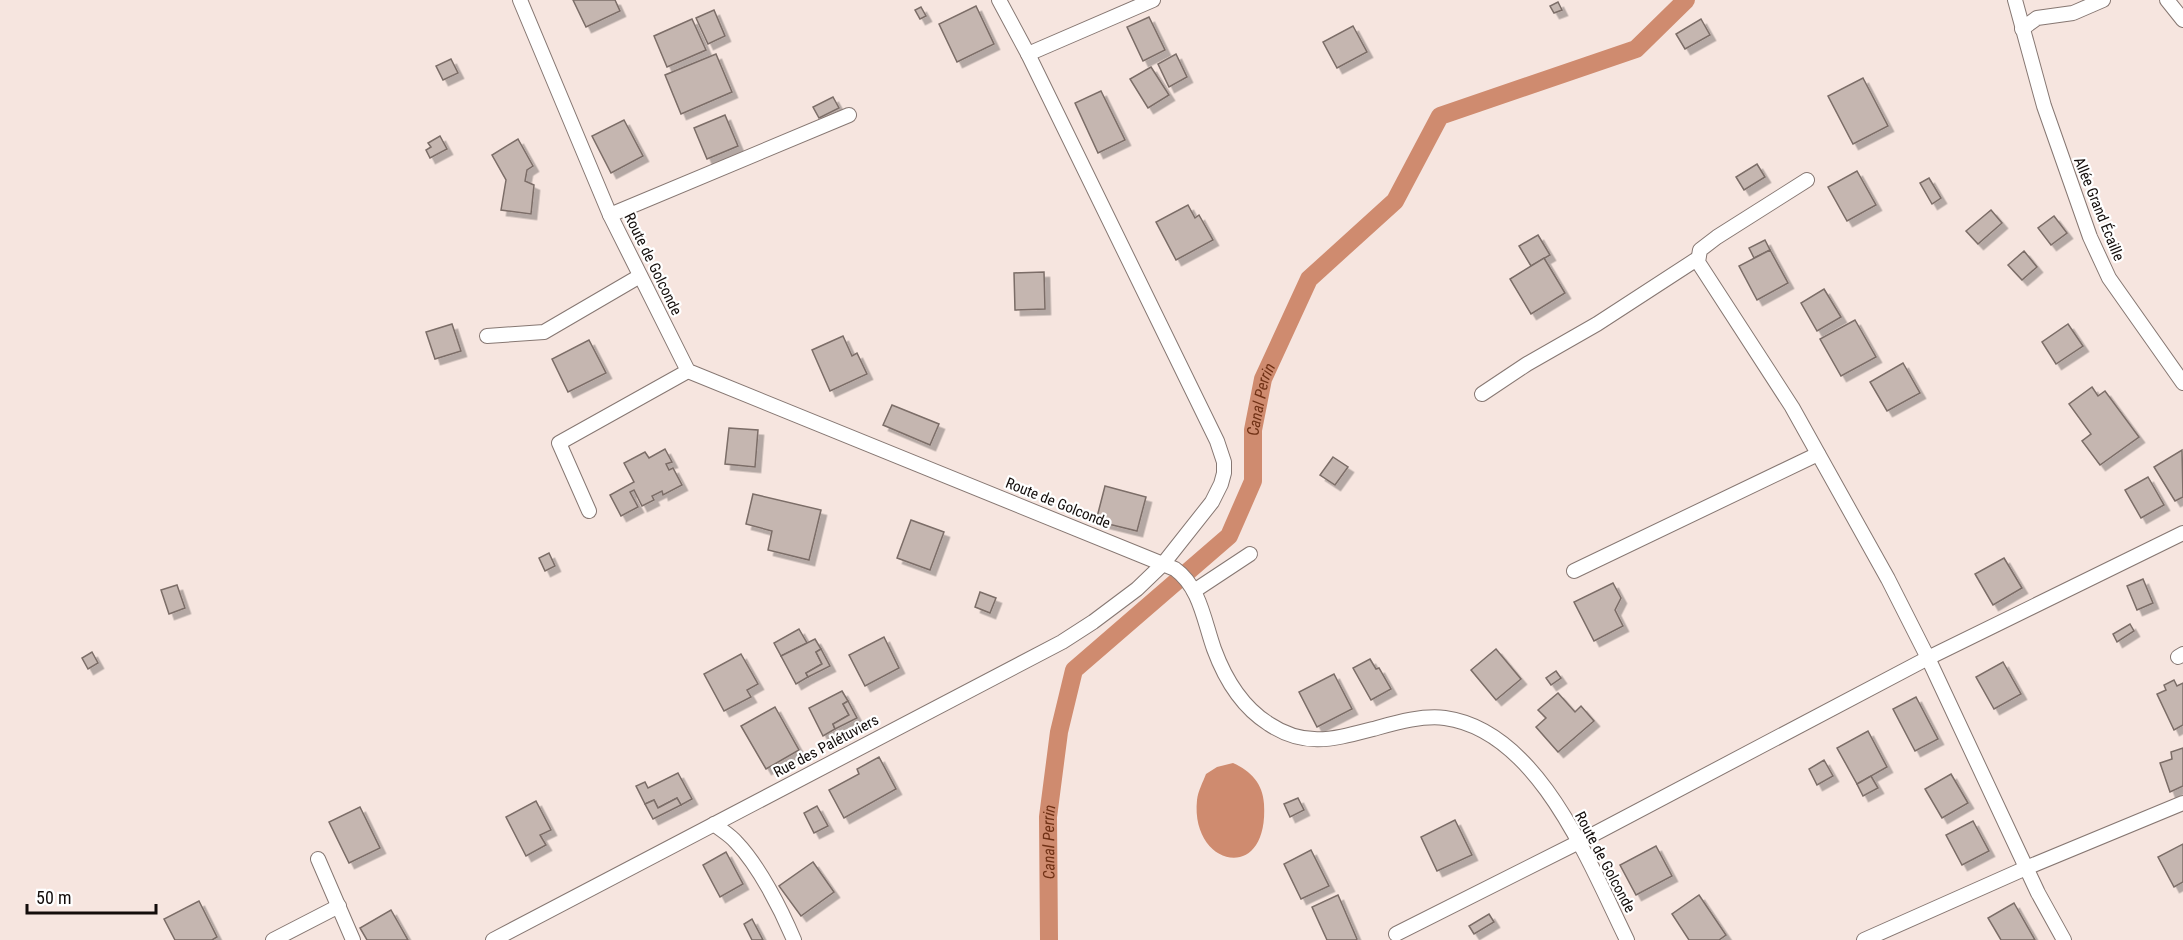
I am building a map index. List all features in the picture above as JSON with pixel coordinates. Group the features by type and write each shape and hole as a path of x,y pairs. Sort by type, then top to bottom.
{"street":[{"name":"Route de Golconde","path":"520,0 610,215 688,371 1163,564 1181,574 1194,591 1214,650 1236,694 1252,712 1284,733 1302,739 1317,740 1337,738 1418,719 1443,718 1464,722 1496,738 1526,764 1542,785 1579,842 1628,940"},
{"name":"Rue des Palétuviers","path":"493,940 1062,642 1109,610 1163,564 1217,494 1224,473 1222,454 1028,54 999,0"},
{"path":"1028,54 1153,0"},
{"name":"Allée Grand Écaille","path":"2015,0 2044,106 2090,237 2115,287 2183,383"},
{"path":"2022,29 2037,18 2073,13 2103,0"},
{"path":"2167,0 2183,20"},
{"path":"610,215 849,115"},
{"path":"1482,394 1527,364 1597,324 1697,259 1700,250 1717,237 1807,180"},
{"path":"1697,259 1708,280 1792,407 1888,579 1928,658 2026,868 2064,940"},
{"path":"488,336 544,332 640,276"},
{"path":"589,511 559,443 688,371"},
{"path":"1574,571 1818,454"},
{"path":"1396,934 1579,842 1928,658 2183,532"},
{"path":"1194,591 1250,554"},
{"path":"1864,940 2026,868 2183,803"},
{"path":"714,824 736,842 758,873 784,915 794,940"},
{"path":"318,859 353,940"},
{"path":"273,940 339,906"}],"shaded area":[{"path":"1233,763 1255,779 1261,790 1264,804 1262,830 1255,847 1243,856 1230,858 1216,852 1205,840 1198,823 1197,800 1206,774 1217,767"}],"building":[{"path":"573,0 615,0 620,11 586,27"},
{"path":"1558,2 1562,10 1554,13 1550,6"},
{"path":"976,6 994,44 957,62 939,24"},
{"path":"921,7 926,16 920,19 915,10"},
{"path":"714,10 725,36 708,44 696,18"},
{"path":"1149,17 1165,50 1143,61 1127,27"},
{"path":"692,19 706,50 667,67 654,36"},
{"path":"1701,19 1710,35 1685,49 1676,34"},
{"path":"1353,26 1367,52 1337,68 1323,42"},
{"path":"716,54 732,92 681,114 665,75"},
{"path":"1176,54 1187,77 1169,87 1158,64"},
{"path":"451,59 458,73 443,80 436,66"},
{"path":"1151,67 1169,95 1148,108 1130,79"},
{"path":"1863,78 1888,126 1853,144 1828,96"},
{"path":"1101,91 1125,140 1098,153 1075,103"},
{"path":"833,97 839,108 819,118 813,107"},
{"path":"725,115 738,146 707,159 694,128"},
{"path":"624,120 643,156 611,173 592,136"},
{"path":"440,136 447,149 430,158 426,150 431,147 428,143"},
{"path":"518,139 533,166 527,170 525,181 534,185 531,214 501,210 506,180 492,155"},
{"path":"1757,164 1765,177 1744,190 1736,177"},
{"path":"1857,171 1876,205 1847,221 1828,187"},
{"path":"1929,178 1941,198 1932,204 1920,183"},
{"path":"1188,205 1195,218 1199,215 1213,240 1176,260 1156,222"},
{"path":"1991,210 2002,223 1978,244 1966,231"},
{"path":"2054,216 2067,233 2051,245 2038,228"},
{"path":"1538,235 1550,255 1531,266 1519,246"},
{"path":"1765,240 1770,250 1754,258 1749,248"},
{"path":"1770,250 1788,283 1757,300 1739,266"},
{"path":"2024,251 2037,267 2022,280 2008,265"},
{"path":"1544,258 1565,293 1531,314 1510,279"},
{"path":"1044,272 1045,309 1015,310 1014,273"},
{"path":"1824,289 1841,317 1817,331 1801,303"},
{"path":"1855,320 1876,357 1841,376 1820,339"},
{"path":"452,324 461,351 435,359 426,332"},
{"path":"2068,324 2083,346 2056,364 2042,342"},
{"path":"843,336 852,356 857,353 867,374 830,391 812,350"},
{"path":"589,340 606,373 568,392 552,359"},
{"path":"1903,363 1920,393 1887,411 1870,382"},
{"path":"2092,387 2098,396 2105,391 2139,437 2100,465 2082,441 2091,434 2069,404"},
{"path":"892,405 939,424 930,445 883,425"},
{"path":"729,428 758,430 755,467 725,464"},
{"path":"665,449 672,462 666,464 669,470 673,468 682,485 663,495 662,491 652,496 654,500 642,506 634,490 630,492 638,507 621,516 610,495 634,482 624,463 645,452 649,458"},
{"path":"2182,450 2183,497 2175,501 2154,467"},
{"path":"1333,457 1348,467 1335,485 1320,475"},
{"path":"2148,477 2164,505 2141,518 2125,490"},
{"path":"1105,486 1146,497 1137,531 1096,521"},
{"path":"753,494 821,510 809,560 768,550 772,531 746,524"},
{"path":"911,520 944,532 930,570 897,558"},
{"path":"549,553 555,566 545,571 539,558"},
{"path":"2004,558 2022,588 1993,605 1975,574"},
{"path":"2143,579 2153,603 2137,610 2127,586"},
{"path":"1613,583 1621,598 1615,610 1623,626 1594,641 1574,602"},
{"path":"177,585 185,608 169,614 161,590"},
{"path":"980,592 996,598 990,613 975,607"},
{"path":"2130,624 2134,631 2117,642 2113,634"},
{"path":"799,629 807,643 781,656 774,643"},
{"path":"884,637 899,668 865,686 849,655"},
{"path":"815,639 821,649 816,652 822,664 806,673 808,677 796,684 781,656"},
{"path":"821,649 830,666 808,677 806,673 822,664 816,652"},
{"path":"1496,649 1521,679 1496,700 1471,670"},
{"path":"92,652 98,663 88,669 82,658"},
{"path":"741,654 758,684 747,690 751,697 724,711 704,674"},
{"path":"1370,659 1376,669 1379,668 1391,689 1371,700 1353,668"},
{"path":"2003,662 2021,694 1994,709 1976,677"},
{"path":"1556,671 1561,678 1551,685 1546,678"},
{"path":"1334,674 1352,709 1317,727 1299,692"},
{"path":"2174,680 2177,686 2183,683 2183,725 2174,730 2157,694 2166,690 2164,685"},
{"path":"842,691 848,701 843,704 849,715 833,724 835,729 823,736 809,708"},
{"path":"1558,693 1575,712 1581,706 1594,721 1558,752 1536,727 1546,718 1538,710"},
{"path":"1916,697 1938,739 1915,751 1893,709"},
{"path":"848,701 857,718 835,729 833,724 849,715 843,704"},
{"path":"775,707 799,750 766,769 741,726"},
{"path":"1868,731 1887,767 1857,784 1837,748"},
{"path":"2183,748 2183,786 2170,792 2160,763 2172,759 2171,752"},
{"path":"879,757 896,789 844,818 829,790 859,774 857,769"},
{"path":"1824,760 1833,776 1817,785 1809,769"},
{"path":"678,773 692,799 681,805 677,798 658,808 654,800 645,804 636,786 645,782 648,788"},
{"path":"1951,774 1968,803 1942,818 1925,789"},
{"path":"1871,776 1878,788 1863,796 1857,784"},
{"path":"677,798 681,805 653,819 645,804 654,800 658,808"},
{"path":"1298,798 1304,810 1290,817 1284,804"},
{"path":"536,801 551,830 540,835 546,845 526,856 506,817"},
{"path":"817,806 828,826 814,833 804,813"},
{"path":"360,807 380,848 349,863 329,822"},
{"path":"1455,820 1472,855 1437,871 1421,837"},
{"path":"1973,821 1989,851 1962,865 1946,835"},
{"path":"2183,844 2183,882 2174,887 2158,857"},
{"path":"1656,846 1672,876 1636,895 1620,865"},
{"path":"1311,850 1329,886 1301,899 1284,864"},
{"path":"726,852 743,884 720,897 703,865"},
{"path":"813,862 834,892 801,916 779,886"},
{"path":"1338,895 1356,940 1327,940 1312,907"},
{"path":"1699,895 1726,935 1719,940 1689,940 1672,914"},
{"path":"199,901 217,937 212,940 175,940 164,919"},
{"path":"2014,903 2035,940 2001,940 1988,918"},
{"path":"391,910 408,940 367,940 360,928"},
{"path":"1489,914 1494,922 1474,934 1469,926"},
{"path":"752,919 763,940 752,940 744,924"}],"waterway":[{"name":"Canal Perrin","path":"1049,940 1048,817 1059,732 1074,670 1229,536 1253,481 1253,430 1263,379 1309,279 1395,201 1440,116 1636,49 1686,0"}]}
